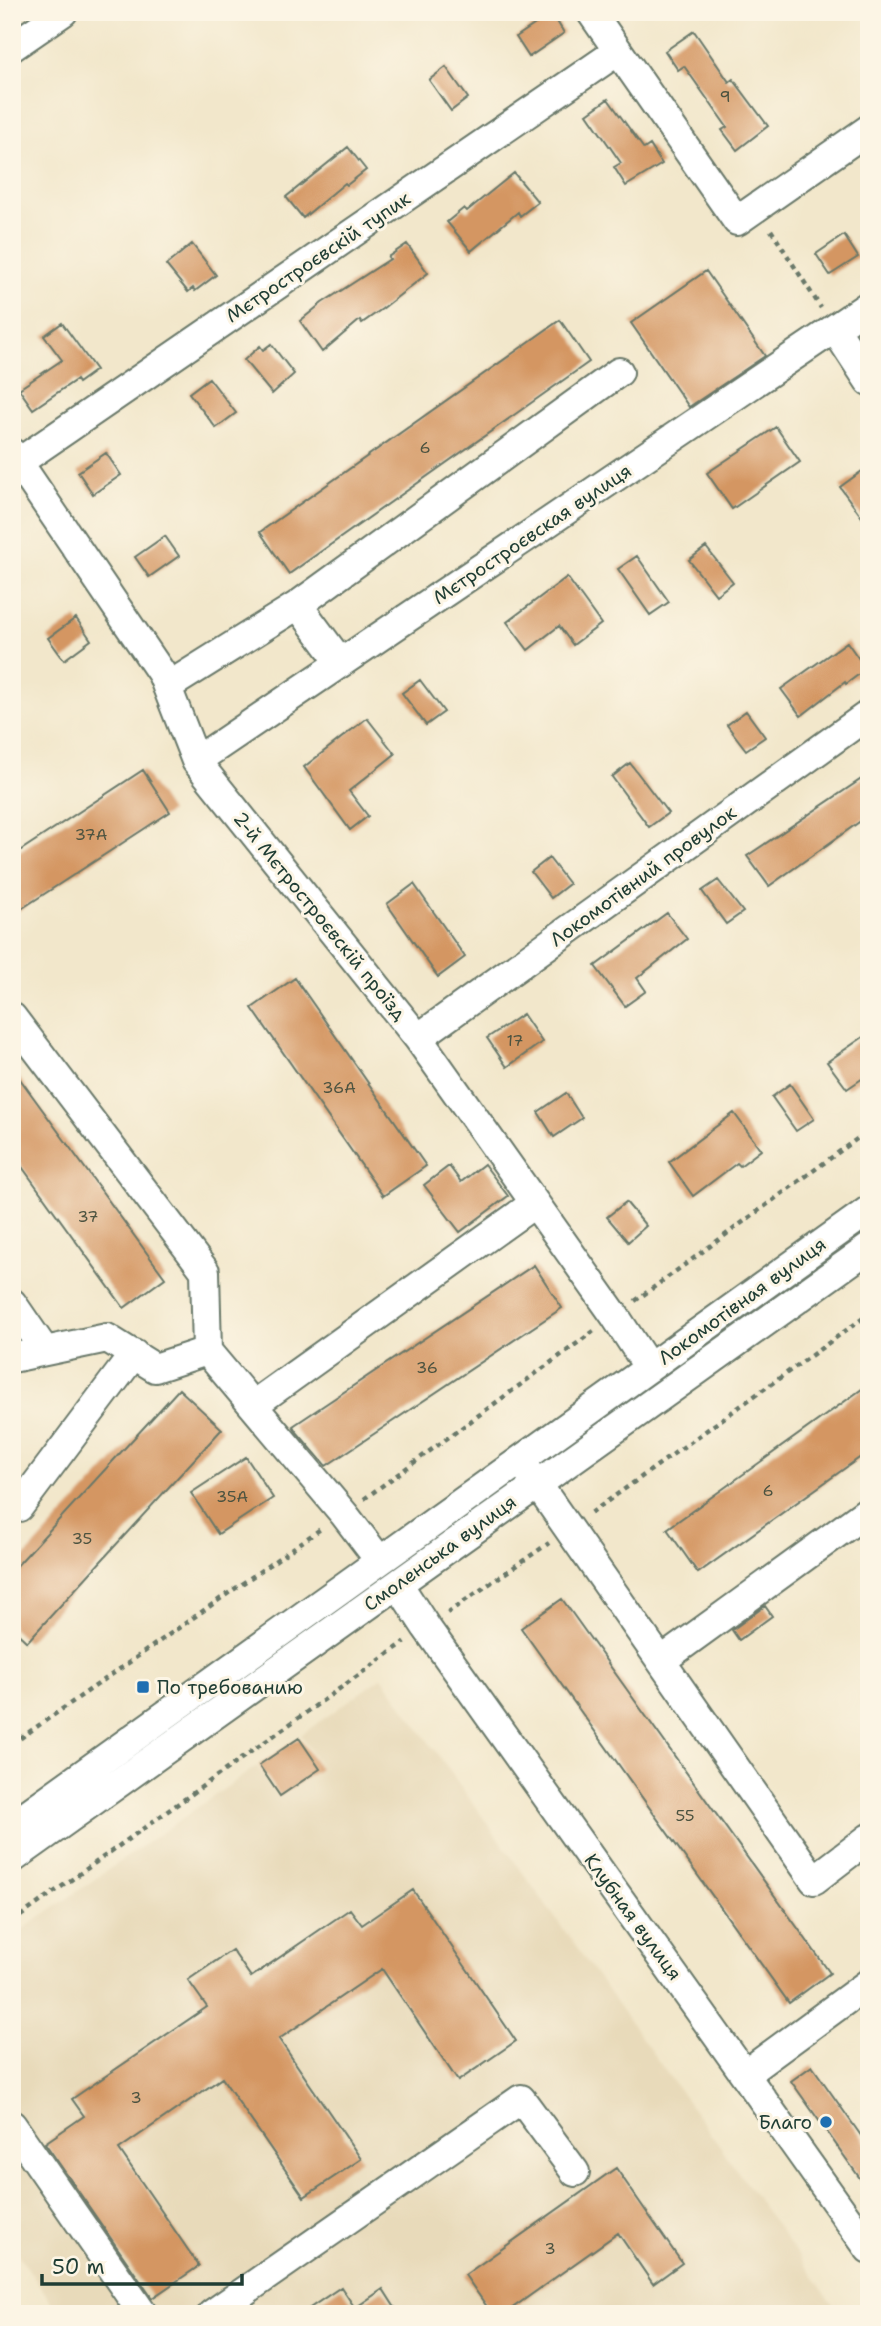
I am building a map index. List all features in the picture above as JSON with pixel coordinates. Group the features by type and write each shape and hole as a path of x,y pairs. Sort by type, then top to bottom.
{"street":[{"path":"12,47 62,12"},
{"path":"592,12 618,51 747,215 869,129"},
{"name":"Мєтростроєвскій тупик","path":"16,458 618,51"},
{"name":"Мєтростроєвская вулиця","path":"195,761 869,305"},
{"path":"835,329 869,381"},
{"path":"167,687 298,605 619,372"},
{"name":"2-й Мєтростроєвскій проїзд","path":"16,458 162,674 195,761 418,1038 649,1368"},
{"path":"298,605 341,663"},
{"name":"Локомотівний провулок","path":"418,1038 869,714"},
{"path":"12,1017 205,1271 208,1351 380,1561"},
{"path":"253,1405 535,1203"},
{"name":"Локомотівная вулиця","path":"649,1368 869,1210"},
{"name":"Смоленська вулиця","path":"12,1859 869,1248"},
{"path":"12,1303 45,1351"},
{"path":"12,1358 107,1338 155,1368 208,1351"},
{"path":"12,1507 19,1507 134,1354"},
{"name":"Смоленська вулиця","path":"12,1825 649,1368"},
{"path":"520,1460 814,1880 869,1838"},
{"path":"661,1661 869,1510"},
{"name":"Клубная вулиця","path":"398,1584 869,2249"},
{"path":"745,2074 869,1983"},
{"path":"212,2314 521,2099 575,2172"},
{"path":"12,2125 143,2314"}],"path":[{"path":"747,215 835,329"},
{"path":"12,1744 344,1514 869,1130"},
{"path":"12,1922 869,1314"}],"shaded area":[{"path":"382,1677 840,2314 60,2314 12,2246 12,1937 257,1766 280,1797 321,1769 301,1735"}],"building":[{"path":"552,13 564,33 529,57 516,37"},
{"path":"694,31 729,82 733,79 768,126 737,150 722,130 727,127 684,66 678,70 665,51"},
{"path":"446,67 468,98 451,111 429,80"},
{"path":"608,99 644,149 650,145 662,164 626,186 614,167 621,163 587,114"},
{"path":"348,147 366,170 347,185 345,183 303,218 286,197"},
{"path":"514,173 538,202 520,216 518,212 471,251 447,222 464,208 467,211"},
{"path":"844,235 858,257 830,275 816,254"},
{"path":"192,244 216,275 195,291 193,288 188,292 166,265"},
{"path":"407,244 428,273 362,323 360,320 322,352 300,321 322,303 390,259 388,257"},
{"path":"706,271 765,356 689,407 631,323"},
{"path":"560,320 589,362 289,574 260,532"},
{"path":"62,323 96,370 33,409 19,389 62,360 44,336"},
{"path":"271,344 294,374 272,394 244,360 260,346 263,350"},
{"path":"209,378 236,413 216,428 189,393"},
{"path":"776,427 800,462 732,509 707,473"},
{"path":"106,453 121,475 93,494 78,472"},
{"path":"869,466 869,527 840,487"},
{"path":"165,536 179,556 149,577 135,557"},
{"path":"706,547 733,582 716,595 689,560"},
{"path":"637,556 669,602 650,615 618,569"},
{"path":"567,577 601,624 573,645 559,626 528,650 507,622"},
{"path":"76,618 91,640 64,660 48,638"},
{"path":"847,642 866,669 801,716 781,689"},
{"path":"420,680 444,712 426,725 402,693"},
{"path":"746,711 765,737 746,750 727,725"},
{"path":"367,718 395,754 349,791 368,816 350,830 304,767"},
{"path":"630,763 668,813 649,827 612,777"},
{"path":"143,770 170,812 12,915 12,856"},
{"path":"869,774 869,815 769,886 747,856"},
{"path":"549,858 569,884 551,898 531,872"},
{"path":"718,880 743,912 726,924 702,891"},
{"path":"414,884 465,957 438,977 387,904"},
{"path":"667,913 687,939 637,978 646,991 625,1006 595,966"},
{"path":"295,978 426,1166 383,1196 252,1008"},
{"path":"523,1014 542,1042 507,1067 487,1038"},
{"path":"869,1033 869,1074 847,1089 827,1062"},
{"path":"12,1068 165,1278 124,1308 12,1153"},
{"path":"790,1084 814,1119 796,1131 772,1097"},
{"path":"566,1093 582,1118 554,1137 538,1112"},
{"path":"734,1113 761,1150 740,1166 737,1163 693,1196 669,1162"},
{"path":"484,1164 508,1196 460,1232 424,1185 449,1166 461,1182"},
{"path":"626,1202 646,1226 628,1242 607,1217"},
{"path":"534,1265 562,1308 326,1466 296,1431 293,1426"},
{"path":"869,1384 869,1451 698,1573 667,1529"},
{"path":"179,1389 222,1429 27,1642 12,1628 12,1571"},
{"path":"246,1457 273,1498 218,1534 191,1493"},
{"path":"562,1599 830,1973 789,2003 521,1628"},
{"path":"765,1606 772,1616 739,1640 732,1630"},
{"path":"299,1738 320,1769 280,1796 259,1765"},
{"path":"413,1890 516,2041 458,2081 382,1969 279,2039 361,2159 304,2197 222,2078 119,2149 199,2266 152,2298 45,2143 84,2116 72,2099 207,2007 188,1980 232,1950 251,1977 350,1909 362,1925"},
{"path":"812,2066 869,2147 869,2191 791,2081"},
{"path":"616,2168 682,2263 653,2284 618,2233 504,2314 492,2314 465,2275"},
{"path":"341,2287 355,2308 383,2289 399,2314 301,2314"}],"place":[{"name":"По требованию","path":"143,1687"},
{"name":"Благо","path":"826,2122"}]}
